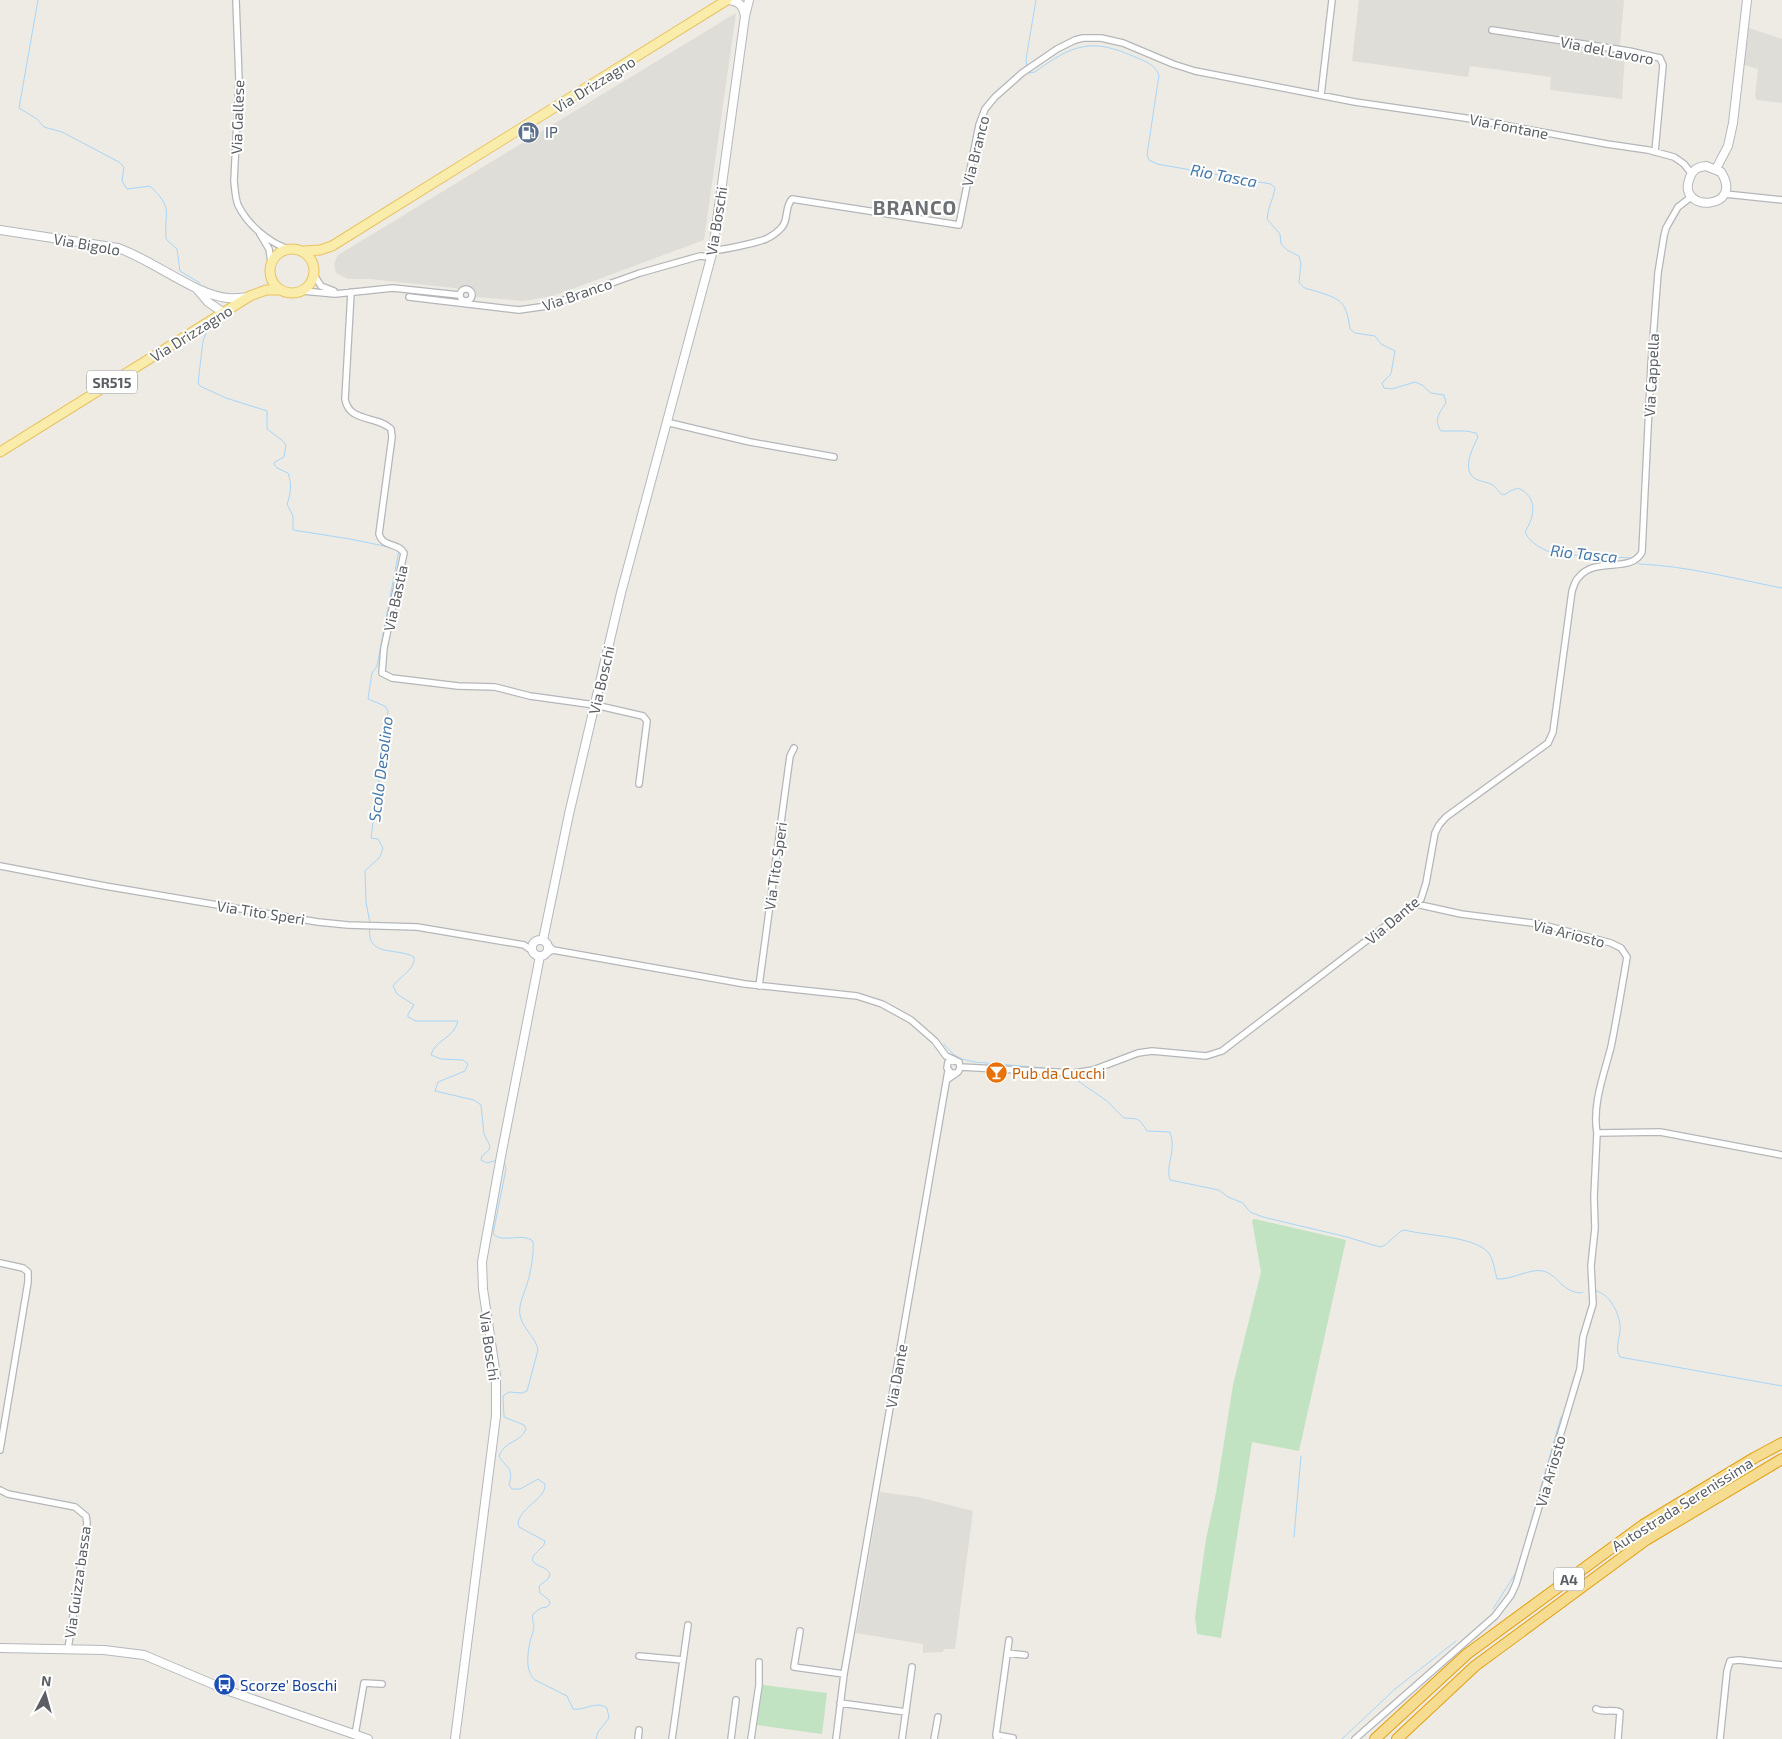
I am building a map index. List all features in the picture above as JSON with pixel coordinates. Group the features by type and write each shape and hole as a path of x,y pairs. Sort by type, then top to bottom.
{"highway":[{"name":"Autostrada Serenissima","path":"1374,1739 1467,1654 1643,1525 1782,1443"},
{"name":"Autostrada Serenissima","path":"1397,1739 1475,1666 1646,1540 1782,1459"}],"main road":[{"name":"Via Drizzagno","path":"304,252 332,246 729,0"},
{"name":"Via Drizzagno","path":"315,272 319,260 332,246"},
{"path":"288,249 299,249 304,252 313,262 315,272 312,281 303,290 296,293 288,293 281,290 271,280 271,262 275,256 288,249"},
{"name":"Via Drizzagno","path":"0,452 252,295 264,283 270,272"},
{"name":"Via Drizzagno","path":"252,295 266,290 281,290"}],"street":[{"name":"Via Gallese","path":"236,0 239,80 235,192 238,204 245,216 256,228 277,245 288,249"},
{"path":"729,0 738,2 744,8"},
{"name":"Via Boschi","path":"455,1739 496,1416 496,1376 482,1289 482,1262 500,1156 546,949 553,889 621,593 712,254 744,8 749,0"},
{"path":"1321,96 1332,0"},
{"path":"1716,169 1728,146 1733,123 1747,0"},
{"name":"Via del Lavoro","path":"1492,30 1629,51 1660,58 1663,65 1655,152"},
{"name":"Via Branco","path":"409,297 519,310 547,306 610,283 700,256 766,239 782,227 786,220 787,208 792,199 959,224 982,117 990,103 1031,66 1066,43 1083,38 1123,43 1173,64"},
{"name":"Via Fontane","path":"1173,64 1321,96 1465,118 1655,152 1674,157 1684,164 1691,173"},
{"path":"1706,166 1716,169 1723,176 1725,194 1713,203 1699,202 1691,197 1688,192 1691,173 1699,167 1706,166"},
{"path":"1725,194 1782,200"},
{"name":"Via Cappella","path":"1635,560 1642,548 1651,365 1660,264 1666,228 1678,207 1691,197"},
{"name":"Via Gallese","path":"256,228 269,249 271,262"},
{"name":"Via Bigolo","path":"0,230 118,248 146,260 196,288 228,298 252,295"},
{"path":"315,272 322,286 331,291 341,293"},
{"name":"Via Bigolo","path":"196,288 208,302 224,313"},
{"path":"303,290 335,294 392,288 459,295"},
{"name":"Via Bastia","path":"352,292 346,405 356,416 387,424 391,428 392,437 379,534 380,539 384,543 398,547 404,553 384,648 382,674 392,678 458,686 495,687 530,696 595,705"},
{"path":"206,324 209,318 208,302"},
{"path":"666,422 750,442 834,457"},
{"name":"Via Dante","path":"960,1067 1074,1073 1093,1070 1138,1053 1152,1051 1206,1056 1222,1051 1421,899 1438,825 1446,817 1548,743 1553,732 1572,591 1577,578 1586,570 1596,566 1635,560"},
{"path":"595,705 635,713 644,716 648,721 639,784"},
{"name":"Via Tito Speri","path":"759,986 790,756 794,748"},
{"name":"Via Tito Speri","path":"0,866 105,886 336,924 417,927 532,946"},
{"name":"Via Ariosto","path":"1355,1739 1495,1616 1516,1584 1580,1368 1583,1336 1593,1304 1591,1266 1595,1228 1596,1113 1620,1001 1627,956 1621,948 1611,943 1540,924 1461,914 1416,904"},
{"path":"546,949 536,956 532,946 537,939 546,949 759,986 857,996 882,1004 911,1020 935,1041 946,1056 948,1068 956,1073"},
{"path":"946,1056 959,1062 960,1067 956,1073 948,1078"},
{"path":"948,1068 949,1061 955,1060"},
{"name":"Via Dante","path":"836,1739 844,1674 863,1573 945,1086 948,1078 948,1068"},
{"path":"1597,1133 1660,1132 1782,1155"},
{"path":"0,1262 23,1268 28,1272 28,1282 0,1450"},
{"name":"Via Guizza bassa","path":"0,1490 8,1494 75,1507 86,1516 87,1523 68,1649"},
{"path":"672,1739 688,1625"},
{"path":"800,1631 794,1667 844,1674"},
{"path":"1009,1640 996,1737 1013,1738"},
{"path":"0,1648 121,1651 144,1655 229,1691 368,1739"},
{"path":"1007,1653 1025,1656"},
{"path":"639,1656 683,1660"},
{"path":"1720,1739 1727,1671 1730,1662 1740,1660 1782,1665"},
{"path":"751,1739 759,1685 759,1662"},
{"path":"902,1739 912,1667"},
{"path":"356,1735 364,1683 382,1684"},
{"path":"731,1739 736,1700"},
{"path":"840,1703 906,1712"},
{"path":"1596,1709 1620,1712 1618,1739"},
{"path":"934,1739 938,1717"},
{"path":"638,1739 639,1730"}],"shaded area":[{"path":"1359,0 1624,0 1619,55 1625,56 1622,99 1550,90 1551,77 1470,66 1468,77 1352,61"},
{"path":"736,13 704,240 553,296 523,301 477,297 463,289 370,279 348,279 336,273 334,264 338,255"},
{"path":"1743,26 1782,39 1782,103 1757,100 1755,96 1758,69 1740,64"},
{"path":"880,1492 918,1497 973,1511 955,1649 923,1653 923,1644 856,1633"}],"green space":[{"path":"1255,1219 1346,1240 1299,1451 1252,1442 1221,1638 1197,1634 1195,1617 1206,1539 1216,1493 1233,1385 1261,1272 1252,1220"},
{"path":"763,1685 827,1693 822,1734 757,1725"}],"waterway":[{"name":"Scolo Desolino","path":"38,0 19,108 37,119 44,127 62,132 119,162 124,167 122,181 127,189 150,186 165,205 166,239 177,249 180,271 200,283"},
{"name":"Rio Tasca","path":"1027,68 1026,59 1036,0"},
{"name":"Rio Tasca","path":"1028,72 1035,72 1071,50 1094,46 1120,51 1152,66 1159,75 1147,155 1149,160 1157,164 1271,184 1275,188 1267,219 1280,234 1281,244 1287,250 1299,256 1301,263 1300,284 1306,289 1335,298 1344,306 1350,329 1355,333 1375,336 1381,344 1395,351 1391,374 1382,383 1384,388 1392,389 1415,382 1431,393 1444,395 1446,403 1437,420 1441,431 1466,431 1476,433 1478,437 1469,460 1470,472 1473,477 1493,485 1504,495 1518,488 1529,496 1533,507 1531,520 1525,532 1530,540 1555,554 1632,558"},
{"name":"Scolo Desolino","path":"208,328 203,341 198,383 200,386 226,398 267,411 267,429 286,445 284,457 274,464 277,468 288,473 290,488 287,504 293,516 293,530 394,548"},
{"name":"Scolo Desolino","path":"370,923 366,902 365,871 380,857 383,848 378,839 371,838 388,711 385,706 368,699 372,673 377,666 399,550"},
{"name":"Rio Tasca","path":"1637,562 1639,564 1693,570 1782,588"},
{"name":"Scolo Desolino","path":"370,927 372,943 377,947 414,957 410,969 393,986 397,994 414,1005 408,1017 416,1021 458,1021 456,1027 436,1046 431,1055 441,1059 463,1060 468,1064 465,1071 438,1082 435,1091 474,1100 481,1105 484,1134 490,1146 481,1160 487,1163 498,1160"},
{"path":"944,1044 954,1055 962,1059 975,1062 1044,1068"},
{"path":"1043,1075 1078,1076 1078,1081 1107,1101 1124,1118 1138,1120 1147,1131 1170,1132 1172,1139 1169,1169 1170,1180 1219,1190 1228,1197 1243,1203 1250,1212 1263,1217 1381,1247 1405,1230 1466,1241 1486,1250 1492,1259 1497,1279 1509,1278 1532,1271 1543,1271 1553,1276 1568,1289 1580,1293 1583,1292"},
{"name":"Scolo Desolino","path":"504,1161 506,1169 493,1234 502,1238 524,1238 533,1241 531,1268 520,1311 521,1320 538,1350 527,1391 522,1393 509,1392 503,1396 504,1417 524,1425 526,1429 524,1434 505,1447 499,1456 510,1471 509,1485 512,1489 520,1489 538,1479 545,1484 542,1494 524,1511 518,1522 519,1527 545,1541 532,1560 549,1571 550,1574 548,1579 539,1586 540,1593 549,1600 550,1604 533,1614 534,1627 529,1648 528,1665 529,1671 535,1680 567,1696 573,1709 582,1709 595,1705 607,1708 609,1718 598,1732 596,1739"},
{"path":"1596,1291 1606,1296 1618,1315 1620,1330 1618,1353 1620,1357 1782,1386"},
{"path":"1520,1560 1561,1417"},
{"path":"1294,1537 1301,1456"},
{"path":"1493,1609 1517,1571"},
{"path":"1342,1739 1395,1689 1456,1641"}],"place":[{"name":"IP","path":"529,132"},
{"name":"Pub da Cucchi","path":"996,1073"},
{"name":"Scorze' Boschi","path":"224,1685"}],"district":[{"name":"BRANCO","path":"915,207"}]}
